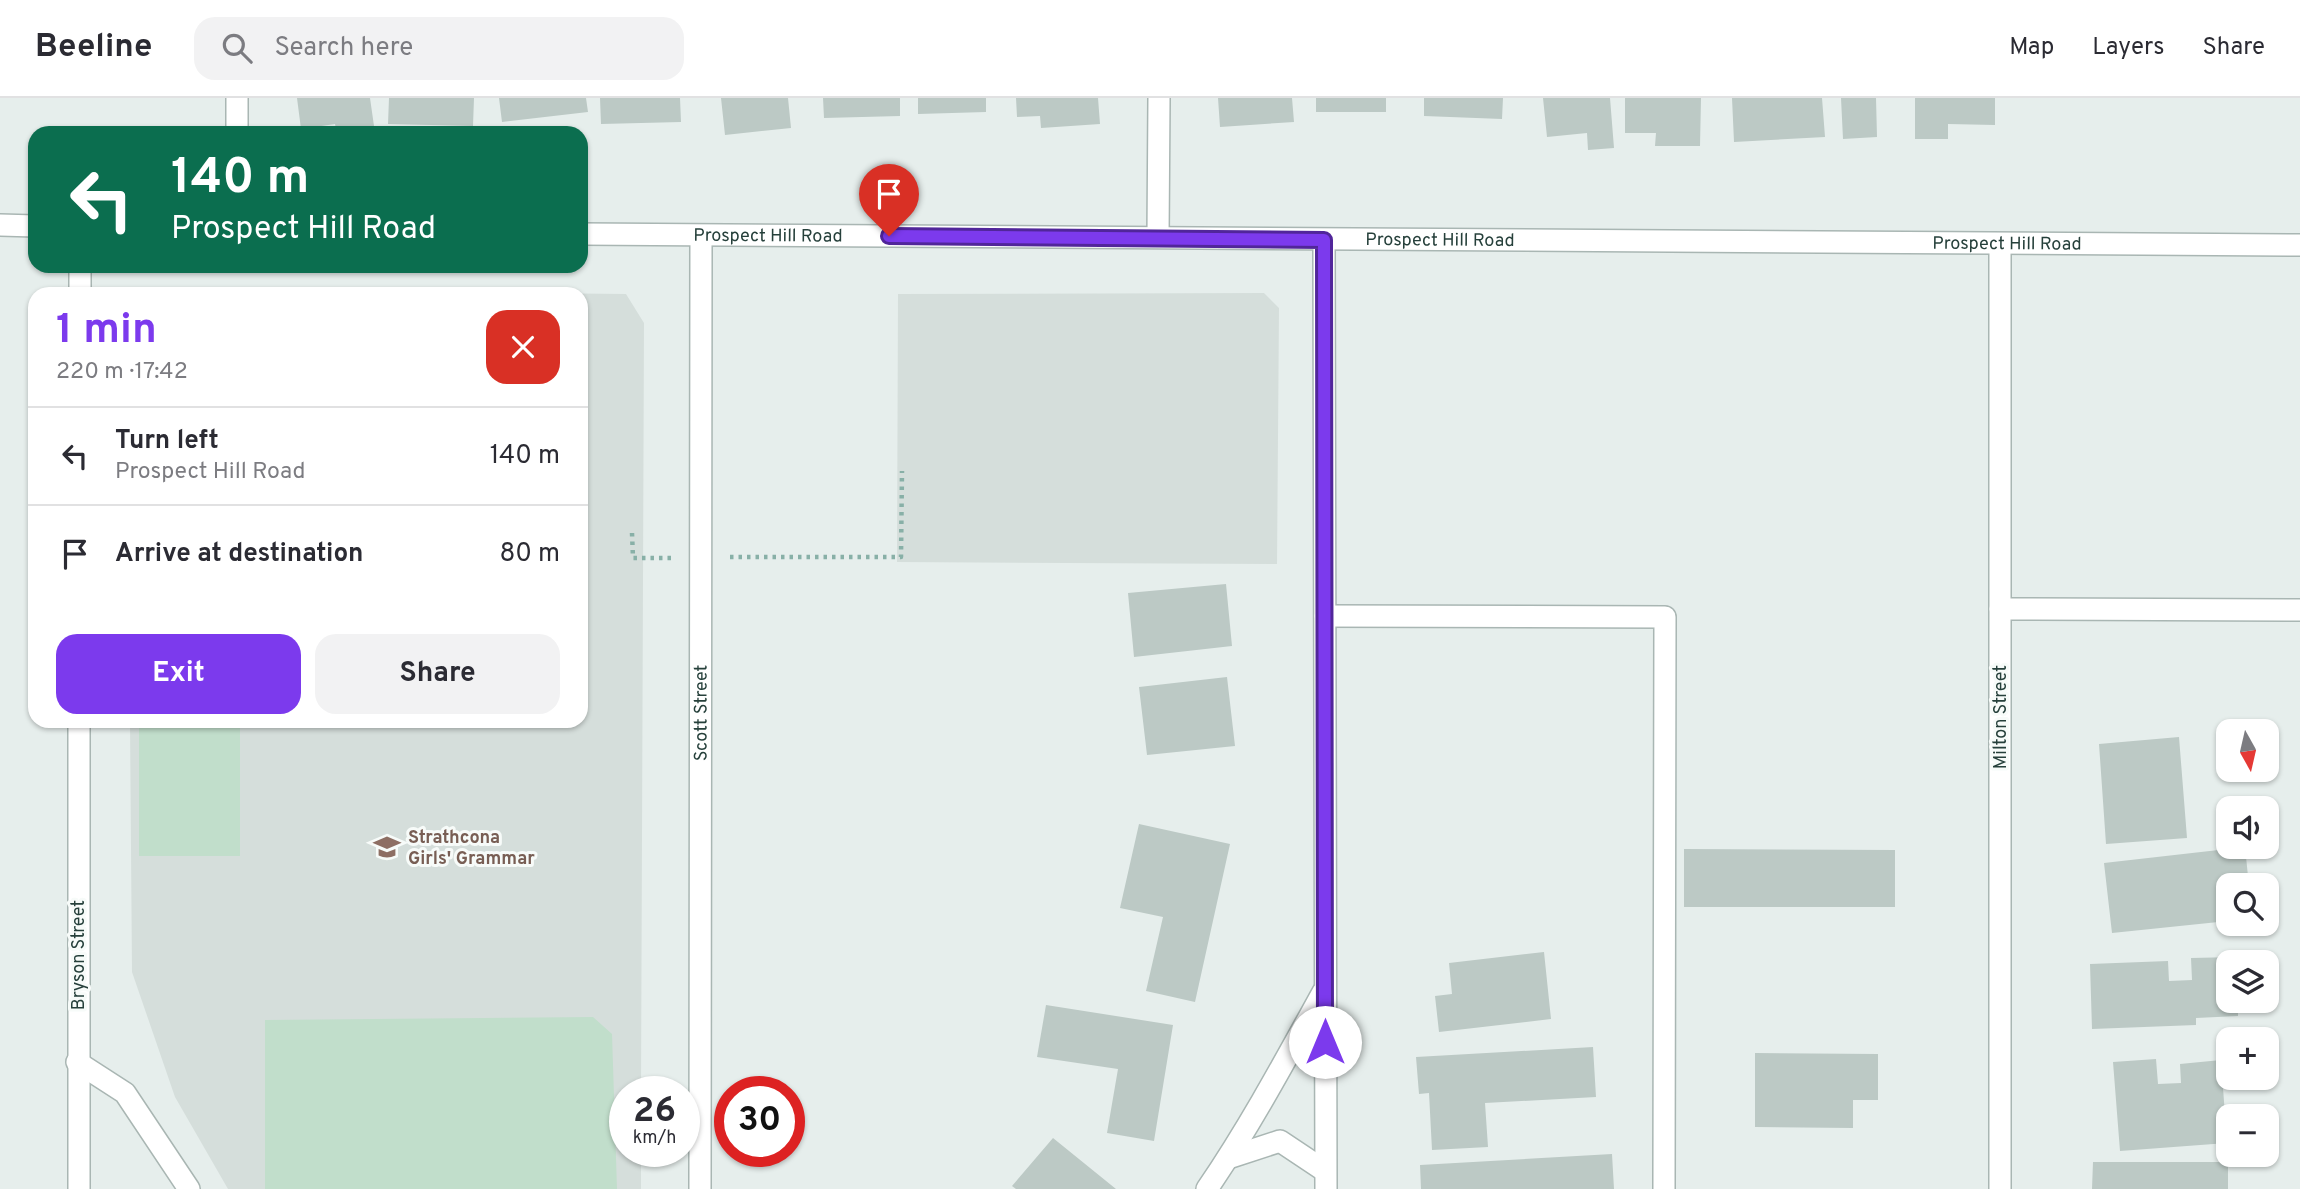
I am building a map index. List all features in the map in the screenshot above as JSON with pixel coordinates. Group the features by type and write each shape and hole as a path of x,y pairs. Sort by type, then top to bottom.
{"street":[{"path":"237,98 237,126"},
{"path":"1158,237 1159,98"},
{"path":"0,225 28,226"},
{"name":"Prospect Hill Road","path":"588,234 2300,245"},
{"name":"Scott Street","path":"700,1189 701,236"},
{"path":"1324,240 1325,1180"},
{"name":"Milton Street","path":"2000,244 2000,1189"},
{"path":"2000,609 2300,610"},
{"path":"1325,616 1665,617 1664,1189"},
{"name":"Bryson Street","path":"79,728 79,1189"},
{"path":"1207,1189 1228,1158 1324,990"},
{"path":"77,1062 125,1093 189,1189"},
{"path":"1228,1158 1280,1141 1325,1180"}],"path":[{"path":"632,533 633,558 901,558 902,471"}],"shaded area":[{"path":"1264,293 1279,308 1277,564 897,562 898,294"},
{"name":"Strathcona Girls' Grammar","path":"588,294 626,294 644,323 641,1076 609,1076 609,1167 641,1167 641,1189 228,1189 175,1097 132,972 130,728 588,728"}],"green space":[{"path":"139,728 240,728 240,856 139,856"},
{"path":"593,1017 612,1034 613,1076 609,1076 609,1167 616,1167 617,1189 265,1189 265,1020"}],"building":[{"path":"297,98 370,98 374,126 301,126"},
{"path":"389,98 474,98 473,126 388,124"},
{"path":"499,98 586,98 588,112 502,122"},
{"path":"600,98 680,98 681,122 601,124"},
{"path":"721,98 788,98 791,128 725,135"},
{"path":"823,98 900,98 900,116 824,118"},
{"path":"918,98 986,98 986,112 918,114"},
{"path":"1016,98 1098,98 1100,124 1041,128 1040,116 1017,117"},
{"path":"1218,98 1292,98 1294,122 1220,127"},
{"path":"1316,98 1386,98 1386,112 1316,112"},
{"path":"1424,98 1503,98 1502,119 1424,116"},
{"path":"1543,98 1610,98 1614,148 1588,150 1587,133 1547,137"},
{"path":"1625,98 1701,98 1700,146 1655,146 1656,133 1625,133"},
{"path":"1732,98 1822,98 1825,137 1734,142"},
{"path":"1841,98 1876,98 1877,137 1843,139"},
{"path":"1915,98 1995,98 1995,125 1948,124 1948,139 1915,139"},
{"path":"1226,584 1232,646 1134,657 1128,593"},
{"path":"1227,677 1235,746 1147,755 1139,687"},
{"path":"2179,737 2187,838 2106,844 2099,744"},
{"path":"1139,824 1230,844 1195,1002 1146,991 1163,917 1120,908"},
{"path":"1684,849 1895,850 1895,907 1684,907"},
{"path":"2216,850 2216,859 2246,859 2248,873 2216,873 2216,922 2112,933 2104,863"},
{"path":"1544,952 1551,1019 1439,1032 1435,996 1452,994 1449,963"},
{"path":"2216,957 2216,1013 2238,1013 2238,1016 2196,1018 2196,1025 2092,1029 2090,964 2168,961 2169,981 2192,980 2191,958"},
{"path":"1046,1005 1173,1025 1154,1141 1107,1133 1118,1069 1037,1057"},
{"path":"1593,1047 1596,1097 1485,1103 1488,1147 1432,1150 1429,1093 1419,1094 1416,1057"},
{"path":"1755,1053 1878,1054 1878,1100 1853,1100 1853,1128 1755,1127"},
{"path":"2156,1059 2158,1084 2181,1083 2180,1064 2216,1060 2216,1090 2223,1090 2224,1104 2216,1104 2216,1144 2120,1151 2113,1062"},
{"path":"1053,1138 1116,1189 1016,1189 1012,1186"},
{"path":"1612,1154 1614,1189 1421,1189 1420,1165"},
{"path":"2093,1162 2216,1162 2216,1167 2228,1167 2228,1189 2092,1189"}],"place":[{"name":"Strathcona Girls' Grammar","path":"387,847"}],"route":[{"path":"889,236 1324,240 1325,1042"}]}
